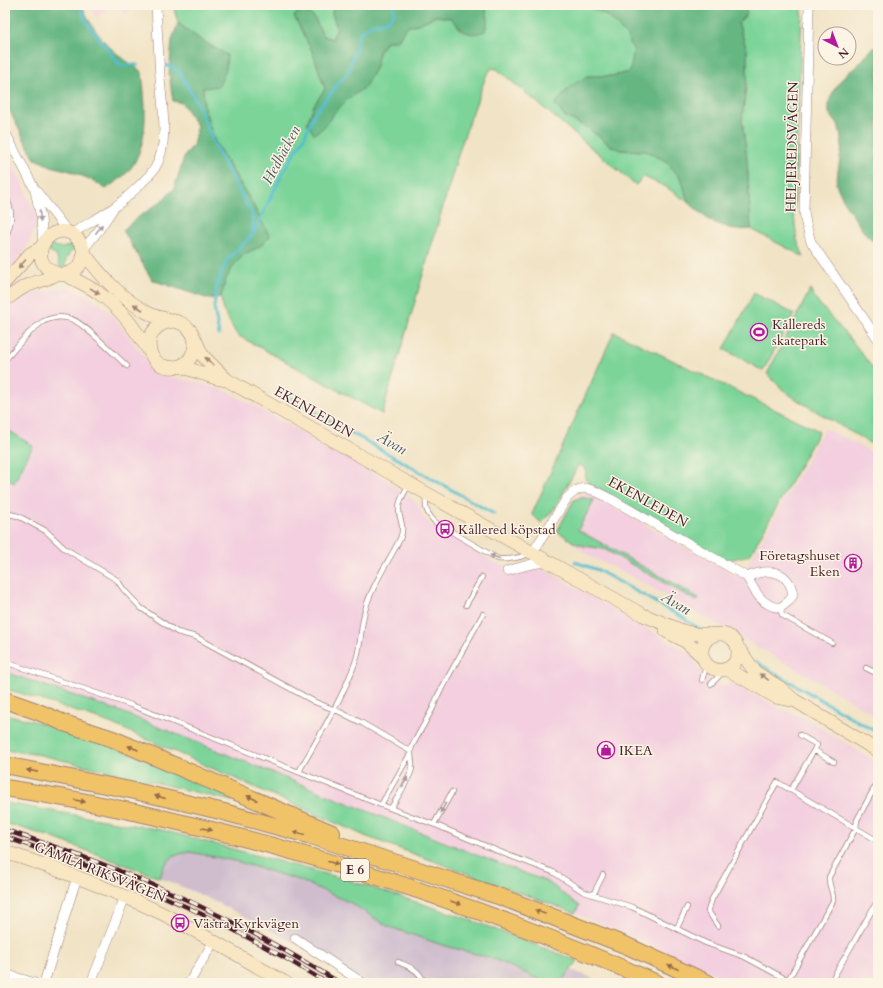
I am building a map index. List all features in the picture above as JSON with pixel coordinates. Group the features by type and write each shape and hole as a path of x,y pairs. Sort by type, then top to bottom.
{"highway":[{"path":"5,700 112,739 403,864"},
{"path":"5,707 58,720"},
{"name":"E 6","path":"5,765 135,791 220,811 308,835 403,864 501,897 625,945 708,983"},
{"name":"E 6","path":"5,788 42,793 133,812 214,830 300,853 396,882 495,917 614,964 657,983"}],"street":[{"path":"5,282 30,254 42,246 47,238 60,232 70,233 114,208 149,176 155,168 162,151 163,125 156,5"},
{"name":"HELJEREDSVÄGEN","path":"809,5 804,203 806,224 811,242 878,340"},
{"path":"5,132 34,188 70,233 79,240 83,251 99,274 116,292 138,307 153,315 185,325 193,334 195,346 190,358 180,366 173,367 166,367 155,360 132,324 123,314 96,291 61,274 52,272 44,265 41,259 41,217 34,188"},
{"path":"5,300 26,286 61,274 69,273 78,267 83,258 83,251 114,208"},
{"path":"151,354 149,341 155,328 167,322 174,322"},
{"name":"EKENLEDEN","path":"194,339 202,355 227,380 378,467 533,552 643,615 683,631 696,634 725,634 730,636 748,663 756,672 779,687 794,700 878,751"},
{"name":"EKENLEDEN","path":"180,366 216,378 227,380"},
{"name":"EKENLEDEN","path":"533,552 567,498 575,491 586,488 606,496 747,577 762,601 772,607 780,608"},
{"path":"507,571 548,561"},
{"path":"747,577 771,571 779,574 789,582 793,595 789,601 780,608"},
{"name":"EKENLEDEN","path":"643,615 658,627 685,641 703,658 709,667 726,670 776,697 794,700"},
{"path":"703,658 703,646 714,634"},
{"path":"726,670 735,664 739,655 739,650"},
{"name":"GAMLA RIKSVÄGEN","path":"5,852 77,877 162,914 214,941 286,983"},
{"path":"44,983 77,877"},
{"path":"91,983 125,897"},
{"path":"295,938 363,983"},
{"path":"189,983 214,941"},
{"path":"5,974 35,983"}],"lane":[{"path":"5,194 11,206 12,215 10,227 5,238"},
{"path":"5,360 29,333 44,321 56,317 72,319 127,366"},
{"path":"299,772 334,709 356,663 360,648 362,624 369,595 403,532 398,510 409,483"},
{"path":"426,493 426,508 428,515 436,522 498,559 507,560 518,558 533,552"},
{"path":"5,513 18,516 46,531 64,548 117,580 141,608 177,632 196,637 315,702 334,709 362,723 410,752"},
{"path":"466,605 482,577"},
{"path":"780,608 782,615 832,643"},
{"path":"381,805 433,708 438,695 483,614"},
{"path":"702,680 705,670 703,658"},
{"path":"5,662 124,702 553,872 584,892 632,908 706,943 745,957 793,983"},
{"path":"866,668 878,674"},
{"path":"711,684 726,670"},
{"path":"791,790 817,744 800,735"},
{"path":"814,750 834,762"},
{"path":"391,808 412,768 410,752"},
{"path":"718,926 708,911 712,899 777,782 878,841"},
{"path":"788,980 833,901 833,892 830,886 829,877 856,828 857,820 876,788"},
{"path":"434,824 452,792"},
{"path":"592,895 603,875"},
{"path":"830,983 878,900"},
{"path":"677,928 687,907"},
{"path":"398,962 414,969 425,983"}],"shaded area":[{"path":"91,5 111,5 96,18"},
{"path":"116,5 138,5 125,14"},
{"path":"5,148 35,211 37,224 23,255 9,270 28,292 68,288 88,295 111,314 153,367 167,377 196,382 229,392 385,479 420,505 422,517 429,523 493,562 508,567 547,571 694,656 699,670 721,686 733,683 768,703 808,720 878,763 878,983 734,983 661,949 575,913 579,906 548,882 474,854 119,711 5,672"},
{"path":"825,428 878,455 878,717 809,676 624,572 589,556 557,530 572,501 579,494 588,493 735,575 745,569"},
{"path":"190,852 235,861 299,880 351,903 387,926 439,944 494,959 547,983 368,983 254,921 197,893 160,878 164,866 174,855"},
{"path":"571,970 587,976 603,983 560,983"}],"green space":[{"path":"5,5 82,5 93,27 106,43 122,58 142,72 145,119 142,143 133,165 128,172 106,189 92,180 35,159 25,141 5,102"},
{"path":"173,5 333,5 332,14 337,28 332,39 323,36 314,17 294,16 313,53 325,89 314,105 323,128 334,113 376,67 379,52 386,41 397,41 406,27 418,24 436,16 451,18 463,32 488,19 486,11 490,5 586,5 609,17 626,35 634,51 630,72 612,76 587,76 564,116 588,128 611,146 621,150 646,151 666,161 682,180 688,202 666,187 644,177 636,185 497,69 492,68 486,76 461,145 382,414 237,335 223,310 221,297 226,279 234,265 246,253 259,247 269,237 252,203 215,142 204,107 201,40 178,23"},
{"path":"333,5 490,5 486,11 488,19 485,31 474,34 469,33 462,30 451,18 436,16 418,24 406,27 397,41 386,41 379,52 376,67 365,87 348,99 334,113 323,128 314,134 307,123 314,105 325,89 313,53 294,16 302,9 314,17 323,36 332,39 337,28 332,14"},
{"path":"586,5 744,5 747,14 738,23 747,50 747,78 742,119 747,160 751,229 735,230 710,221 688,202 682,180 666,161 646,151 621,150 611,146 588,128 564,116 555,104 570,87 587,76 612,76 630,72 634,51 626,35 609,17"},
{"path":"744,5 801,5 794,216 797,240 804,257 751,229 747,160 742,119 747,78 747,50 738,22 747,14"},
{"path":"178,23 201,40 227,55 226,70 219,86 203,88 204,107 215,142 252,203 270,237 259,247 246,253 234,265 226,279 221,297 209,299 152,280 123,230 137,218 159,203 174,189 184,157 193,145 197,126 182,103 173,101 169,74 172,40"},
{"path":"878,46 878,246 863,231 844,202 836,184 842,146 839,126 829,113 829,101 834,90 844,76 857,66 871,50"},
{"path":"51,245 62,248 72,245 75,249 67,256 65,267 60,268 56,255 48,250"},
{"path":"810,290 817,301 856,346 878,375 878,448 799,401 783,390 767,374"},
{"name":"Kållereds skatepark","path":"754,293 794,314 763,371 724,349"},
{"path":"614,332 819,431 750,555 723,561 592,486 585,479 586,470 579,464 555,508 541,523 532,514"},
{"path":"5,428 33,446 14,483 5,477"},
{"path":"580,498 594,500 578,530 699,598 697,601 604,549 575,543 557,531 574,500"},
{"path":"5,672 119,711 474,854 548,882 579,906 575,913 365,836 110,723 5,689"},
{"path":"5,714 64,730 121,750 234,795 232,801 41,755 5,750"},
{"path":"5,803 162,830 345,879 460,916 578,961 560,983 547,983 494,959 439,944 387,926 351,903 299,880 235,861 190,852 174,855 164,866 160,878 48,836 5,823"}],"waterway":[{"path":"80,5 85,20 120,65 137,65"},
{"name":"Hedbäcken","path":"219,335 214,307 217,286 227,260 253,234 283,172 304,138 314,114 348,72 360,32 373,23 385,22 394,14 393,5"},
{"path":"165,65 178,70 196,101 217,151 252,214 253,234"},
{"name":"Ävan","path":"278,391 494,514"},
{"name":"Ävan","path":"575,562 598,570 680,616 700,629"},
{"name":"Ävan","path":"756,662 878,733"}],"railway":[{"path":"5,830 93,861 178,896 260,937 340,983"},
{"path":"5,837 105,872 173,900 277,953 327,983"}],"place":[{"name":"Kållereds skatepark","path":"759,332"},
{"name":"Kållered köpstad","path":"445,529"},
{"name":"Företagshuset Eken","path":"853,563"},
{"name":"IKEA","path":"606,750"},
{"name":"Västra Kyrkvägen","path":"180,923"}]}
